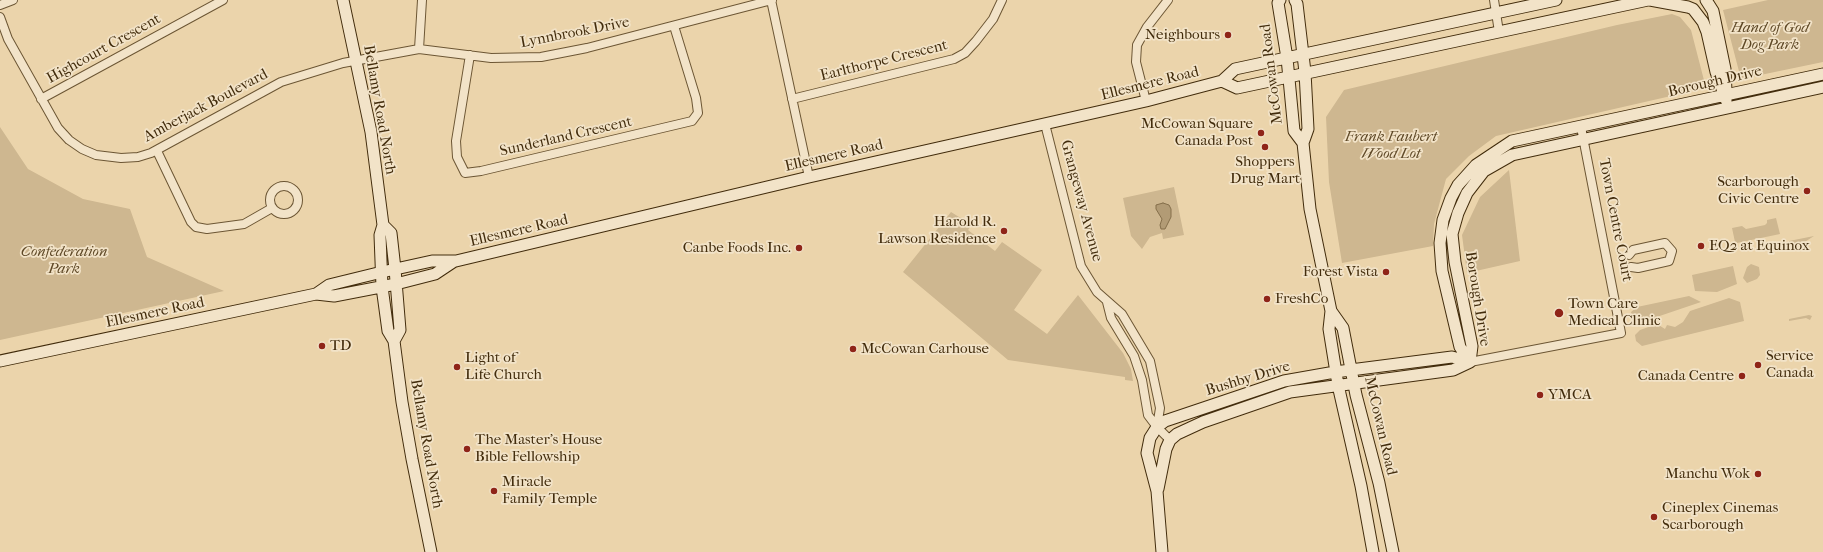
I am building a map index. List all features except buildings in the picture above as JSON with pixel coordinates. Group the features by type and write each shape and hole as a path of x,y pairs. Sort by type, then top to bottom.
{"main road":[{"name":"Bellamy Road North","path":"343,0 371,132 383,225 380,235 382,287 388,331 394,341 405,424 431,552"},
{"name":"McCowan Road","path":"1280,0 1278,3 1287,58 1294,131 1303,142"},
{"name":"McCowan Road","path":"1295,0 1298,4 1305,72 1308,129 1303,142 1310,208 1331,311 1328,329 1338,386 1361,486 1373,552"},
{"name":"Ellesmere Road","path":"316,294 328,285 382,272 432,262 453,262 809,177 1146,101 1222,81 1236,69 1556,0"},
{"name":"Ellesmere Road","path":"1222,81 1237,88 1289,77 1305,72 1649,0"},
{"path":"1649,0 1688,7 1693,10 1703,22 1708,32 1721,88 1725,95"},
{"path":"1706,0 1713,11 1725,69 1725,95 1727,107"},
{"name":"Borough Drive","path":"1470,362 1460,347 1440,257 1443,220 1451,198 1458,185 1476,164 1512,141 1823,74"},
{"path":"1808,77 1811,90"},
{"name":"Borough Drive","path":"1470,362 1472,346 1454,262 1452,234 1458,213 1467,193 1484,171 1512,155 1823,87"},
{"name":"Bellamy Road North","path":"383,225 390,234 395,269 400,330 394,341"},
{"name":"Ellesmere Road","path":"0,361 316,294 334,296 396,284 435,274 453,262"},
{"name":"McCowan Road","path":"1331,311 1343,328 1354,384 1393,552"},
{"name":"Town Centre Court","path":"1352,370 1452,357 1470,362"},
{"name":"Town Centre Court","path":"1354,384 1453,370 1470,362"},
{"name":"Bushby Drive","path":"1157,427 1165,421 1284,381 1352,370"},
{"name":"Bushby Drive","path":"1170,440 1177,434 1210,419 1290,392 1354,384"},
{"path":"1270,386 1275,398"},
{"path":"1206,408 1210,419"},
{"name":"Grangeway Avenue","path":"1157,427 1150,438 1147,453 1157,492 1162,552"},
{"name":"Grangeway Avenue","path":"1157,492 1166,448 1170,440"}],"street":[{"path":"0,5 13,0"},
{"name":"Highcourt Crescent","path":"41,99 223,0"},
{"path":"419,49 422,0"},
{"path":"771,0 809,177"},
{"name":"Lynnbrook Drive","path":"356,60 419,49 470,54 491,58 541,57 577,50 674,26 771,0"},
{"name":"Earlthorpe Crescent","path":"792,99 954,59 964,53 976,41 993,19 1002,0"},
{"path":"1146,101 1136,62 1137,45 1147,27 1168,0"},
{"path":"1494,0 1499,32"},
{"name":"Amberjack Boulevard","path":"0,17 8,40 58,128 69,140 82,149 96,155 122,158 138,157 157,151 281,82 356,60"},
{"name":"Sunderland Crescent","path":"470,54 456,141 457,157 465,173 481,171 692,122 698,113 696,98 674,26"},
{"name":"Grangeway Avenue","path":"1045,124 1082,266 1097,292 1122,314 1150,361 1160,408 1157,427"},
{"name":"Town Centre Court","path":"1470,362 1621,334 1581,127"},
{"path":"157,151 191,222 196,227 207,230 244,224 272,208"},
{"path":"1628,255 1633,250 1665,243 1672,251 1672,257 1669,261 1638,268 1631,267"},
{"name":"Grangeway Avenue","path":"1107,302 1111,318 1134,356 1142,380 1148,415 1170,440"}],"green space":[{"name":"Hand of God Dog Park","path":"1768,0 1823,0 1823,62 1741,79 1723,10"},
{"name":"Frank Faubert Wood Lot","path":"1672,14 1680,17 1691,30 1706,88 1496,136 1469,156 1446,179 1434,224 1433,246 1342,263 1329,182 1326,117 1344,90 1617,25"},
{"name":"Confederation Park","path":"0,127 28,169 83,199 130,209 147,257 224,291 0,340"},
{"path":"1509,170 1520,261 1467,273 1462,235 1480,197"},
{"path":"1174,187 1184,235 1163,239 1162,233 1150,237 1142,249 1131,236 1123,198"},
{"path":"951,212 972,225 968,230 995,251 1002,242 1042,270 1014,310 1047,334 1078,295 1123,353 1131,369 1133,381 1125,380 1125,377 1008,360 903,272"},
{"path":"1776,218 1780,234 1737,243 1735,242 1732,228 1742,226 1746,229 1765,225 1767,220"},
{"path":"1814,236 1800,245 1790,247 1789,241"},
{"path":"1751,264 1759,267 1760,275 1757,279 1747,283 1743,278 1747,267"},
{"path":"1733,266 1737,284 1717,292 1695,291 1692,275"},
{"path":"1689,296 1701,302 1633,325 1631,312 1637,307"},
{"path":"1729,298 1740,302 1744,321 1642,346 1636,341 1635,335 1640,330 1657,324 1665,329 1667,325 1675,327 1683,322 1690,311"},
{"path":"1809,315 1812,316 1810,320 1806,318 1789,321 1789,319"}],"shaded area":[{"path":"1163,203 1169,205 1171,209 1171,217 1165,229 1161,229 1160,225 1162,219 1156,209 1156,205"}],"place":[{"name":"Neighbours","path":"1228,35"},
{"name":"McCowan Square Canada Post","path":"1261,133"},
{"name":"Shoppers Drug Mart","path":"1265,147"},
{"name":"Scarborough Civic Centre","path":"1807,191"},
{"name":"Harold R. Lawson Residence","path":"1004,231"},
{"name":"EQ2 at Equinox","path":"1701,246"},
{"name":"Canbe Foods Inc.","path":"799,248"},
{"name":"Forest Vista","path":"1386,272"},
{"name":"FreshCo","path":"1267,299"},
{"name":"Town Care Medical Clinic","path":"1559,313"},
{"name":"TD","path":"322,346"},
{"name":"McCowan Carhouse","path":"853,349"},
{"name":"Service Canada","path":"1758,365"},
{"name":"Light of Life Church","path":"457,367"},
{"name":"Canada Centre","path":"1742,376"},
{"name":"YMCA","path":"1540,395"},
{"name":"The Master's House Bible Fellowship","path":"467,449"},
{"name":"Manchu Wok","path":"1758,474"},
{"name":"Miracle Family Temple","path":"494,491"},
{"name":"Cineplex Cinemas Scarborough","path":"1654,517"}]}
